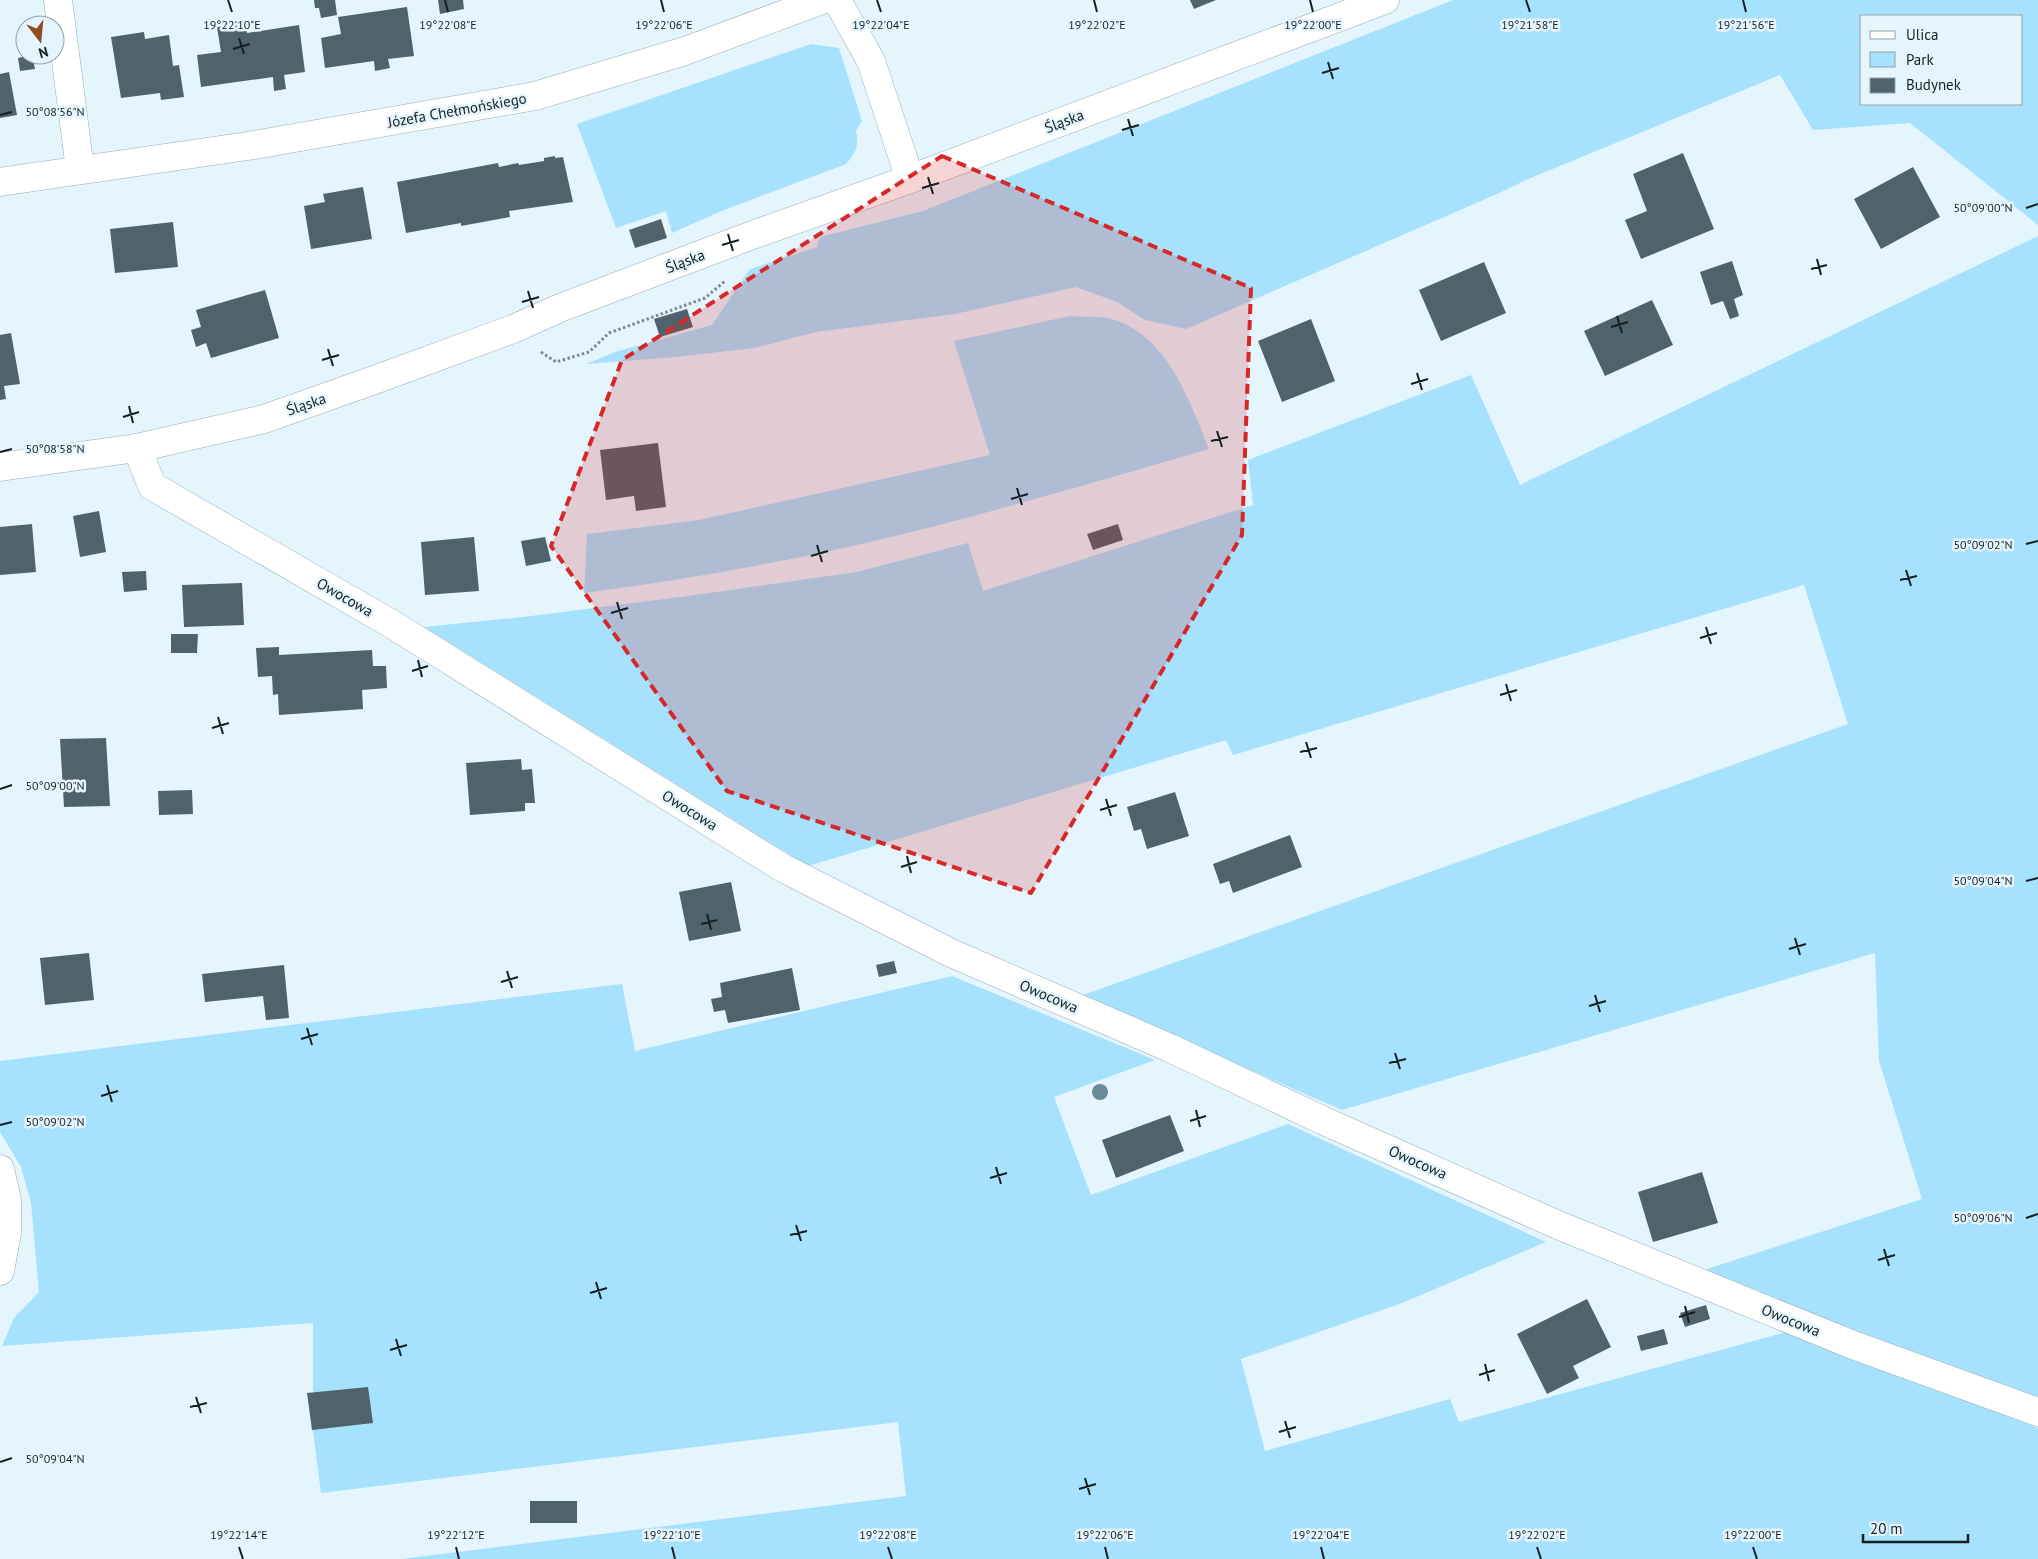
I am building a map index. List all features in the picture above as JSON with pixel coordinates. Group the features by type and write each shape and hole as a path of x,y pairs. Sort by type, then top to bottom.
{"street":[{"path":"58,0 80,169"},
{"name":"Józefa Chełmońskiego","path":"0,182 248,146 535,96 685,51 822,0"},
{"path":"837,0 871,61 910,179"},
{"name":"Śląska","path":"0,467 137,448 264,418 513,329 560,308 910,179 1385,0"},
{"name":"Owocowa","path":"137,448 152,486 390,623 783,868 951,954 1170,1048 1322,1120 1558,1225 1853,1345 2038,1412"},
{"path":"0,1169 7,1200 7,1233 0,1271"}],"path":[{"path":"533,347 556,362 589,352 609,333 705,298 726,281"}],"highlighted area":[{"path":"942,156 1251,288 1242,535 1031,893 727,791 551,546 622,360"}],"green space":[{"path":"1453,0 2038,0 2038,225 1910,123 1813,130 1780,75 1526,180 1186,329 1145,320 1117,302 1076,287 955,314 816,332 754,348 676,357 586,364 615,352 712,325 750,269 817,247 820,237 923,211"},
{"path":"811,44 839,48 862,121 856,131 856,149 846,164 719,212 672,233 666,211 616,228 577,124"},
{"path":"2038,236 2038,1398 1698,1272 1922,1199 1879,1061 1875,953 1342,1110 1080,996 1848,724 1804,585 1233,755 1226,740 808,866 424,627 523,617 857,572 968,543 983,591 1253,505 1248,460 1471,375 1520,485"},
{"path":"1070,316 1108,318 1128,326 1145,337 1160,352 1184,389 1209,449 1076,488 852,546 718,573 584,593 587,534 699,520 990,455 954,341"},
{"path":"952,976 1155,1060 1054,1097 1091,1195 1288,1124 1546,1242 1402,1303 1241,1359 1265,1451 1450,1399 1459,1422 1786,1332 2038,1428 2038,1559 401,1559 906,1496 898,1422 321,1493 313,1431 313,1323 2,1346 14,1318 39,1292 31,1203 21,1167 0,1132 0,1061 622,984 635,1051"}],"building":[{"path":"314,0 335,0 337,15 321,18 319,8 315,8"},
{"path":"438,0 463,0 464,9 440,14"},
{"path":"1190,0 1216,0 1194,9"},
{"path":"407,7 414,56 388,59 390,68 375,71 374,61 325,68 321,38 341,34 338,17"},
{"path":"246,23 247,33 299,25 305,72 284,75 286,89 274,91 273,77 201,87 197,55 221,52 217,27"},
{"path":"144,32 145,39 169,35 173,66 179,65 184,97 161,100 160,93 121,98 111,37"},
{"path":"19,65 34,65 35,69 20,71"},
{"path":"9,72 17,115 0,118 0,74"},
{"path":"1683,153 1714,229 1641,259 1625,220 1647,211 1633,174"},
{"path":"555,156 555,158 563,157 573,202 509,211 510,217 461,226 461,223 406,233 397,182 498,163 499,167 544,161 544,158"},
{"path":"1913,167 1940,217 1881,249 1854,199"},
{"path":"363,187 372,239 311,249 304,206 325,202 323,194"},
{"path":"661,219 667,238 635,248 629,230"},
{"path":"173,222 178,267 115,273 110,229"},
{"path":"1732,261 1743,295 1734,299 1739,316 1730,319 1723,301 1711,305 1700,272"},
{"path":"1484,262 1506,313 1441,341 1419,290"},
{"path":"265,290 279,338 211,358 206,343 196,347 191,330 201,327 196,310"},
{"path":"1652,300 1673,345 1605,376 1584,331"},
{"path":"687,309 693,327 660,337 654,319"},
{"path":"1311,319 1335,381 1282,402 1258,341"},
{"path":"11,333 20,384 4,386 6,399 0,400 0,335"},
{"path":"658,443 666,507 636,511 634,496 606,500 600,450"},
{"path":"99,511 106,552 80,557 73,516"},
{"path":"32,524 36,572 0,575 0,527"},
{"path":"1118,524 1123,540 1093,550 1087,534"},
{"path":"474,537 479,591 425,595 421,542"},
{"path":"545,537 551,561 526,566 521,541"},
{"path":"146,571 147,590 124,592 122,572"},
{"path":"242,583 244,625 184,627 182,585"},
{"path":"171,634 198,634 197,653 171,653"},
{"path":"279,647 279,655 372,650 373,666 386,666 387,688 362,690 363,709 279,715 278,694 273,695 272,676 258,677 256,648"},
{"path":"106,738 110,806 64,807 60,739"},
{"path":"521,759 522,770 532,769 535,803 525,803 525,811 470,815 466,763"},
{"path":"192,790 193,814 159,815 158,791"},
{"path":"1175,792 1189,836 1147,849 1141,829 1134,831 1127,807"},
{"path":"1290,835 1302,867 1233,893 1229,881 1220,884 1213,864"},
{"path":"731,882 741,931 689,941 679,892"},
{"path":"89,953 94,1000 45,1005 40,958"},
{"path":"894,961 897,973 879,977 876,965"},
{"path":"284,965 289,1018 266,1020 263,996 205,1002 202,974"},
{"path":"792,968 800,1010 728,1023 725,1010 714,1012 711,999 722,997 720,983"},
{"path":"1170,1115 1184,1151 1116,1178 1102,1140"},
{"path":"1702,1172 1718,1223 1653,1242 1638,1192"},
{"path":"1587,1299 1611,1347 1573,1366 1579,1378 1547,1394 1517,1334"},
{"path":"1706,1305 1710,1319 1685,1327 1680,1313"},
{"path":"1664,1329 1668,1344 1641,1351 1637,1336"},
{"path":"368,1387 373,1423 312,1430 307,1393"},
{"path":"530,1501 577,1501 577,1523 530,1523"}]}
